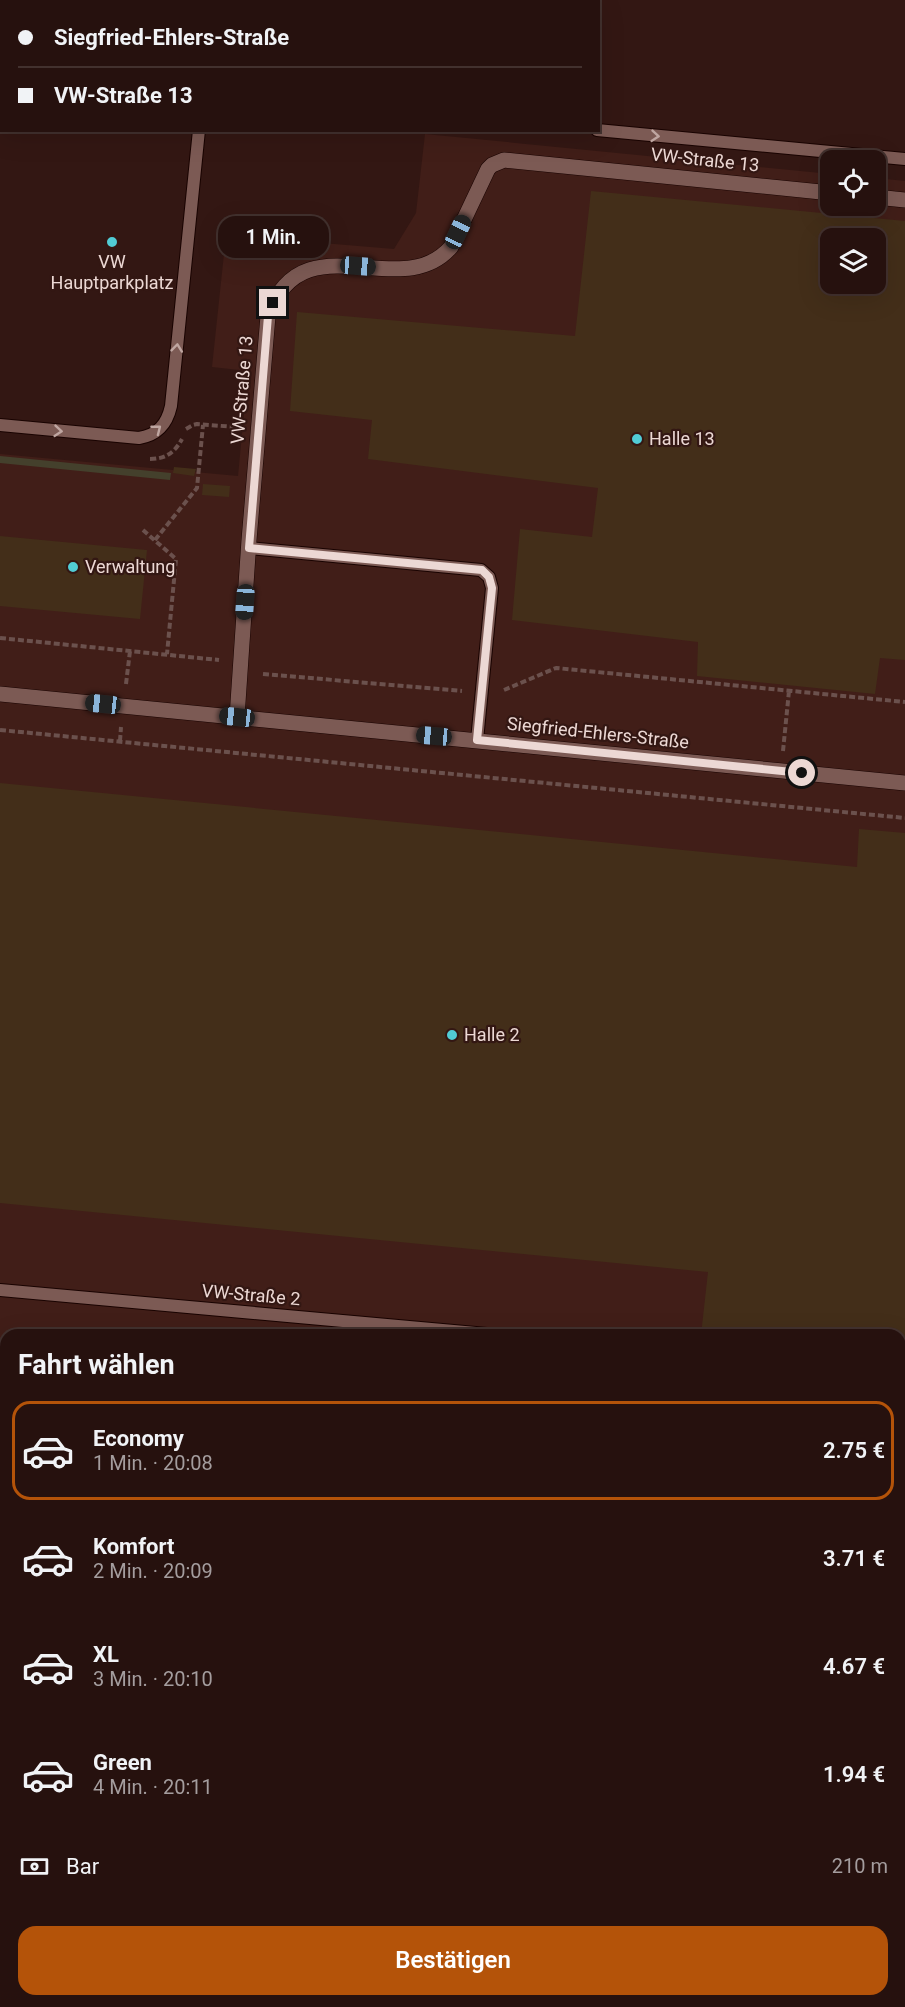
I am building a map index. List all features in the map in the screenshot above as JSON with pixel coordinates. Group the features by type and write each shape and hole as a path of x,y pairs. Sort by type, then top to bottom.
{"street":[{"name":"VW-Straße 13","path":"237,717 268,316 280,292 298,276 322,266 405,270 414,269 443,255 451,247 488,170 492,165 504,160 820,192"},
{"path":"886,198 905,200"},
{"name":"Siegfried-Ehlers-Straße","path":"0,694 905,783"}],"lane":[{"path":"600,130 905,159"},
{"path":"0,425 139,438 154,433 166,421 171,406 199,132"},
{"path":"249,548 482,570 489,577 492,588 477,740"},
{"name":"VW-Straße 2","path":"0,1290 432,1329"}],"path":[{"path":"154,540 197,488 203,425"},
{"path":"143,530 176,560 167,654"},
{"path":"0,638 218,660 264,674 493,694 556,668 905,702"},
{"path":"0,730 905,818"}],"shaded area":[{"path":"425,134 820,173 820,216 886,216 886,179 905,181 905,1329 0,1329 0,454 238,476 248,371 212,367 226,235 394,249 416,213"},
{"path":"0,456 171,473 170,480 0,463"}],"building":[{"name":"Halle 13","path":"591,191 820,213 820,216 853,216 905,221 905,660 880,658 875,694 697,676 698,642 512,620 520,529 592,537 598,488 368,459 372,420 290,411 297,312 575,336"},
{"path":"174,467 196,469 194,476 173,473"},
{"path":"203,484 230,486 229,497 202,495"},
{"name":"Verwaltung","path":"0,536 147,550 140,619 0,606"},
{"name":"Halle 2","path":"0,783 857,867 859,829 905,833 905,1329 702,1329 708,1272 0,1203"}],"place":[{"name":"VW Hauptparkplatz","path":"112,242"},
{"name":"Halle 13","path":"637,439"},
{"name":"Verwaltung","path":"73,567"},
{"name":"Halle 2","path":"452,1035"}],"route":[{"path":"273,303 268,316 249,548 482,570 489,577 492,588 477,740 802,773"}]}
